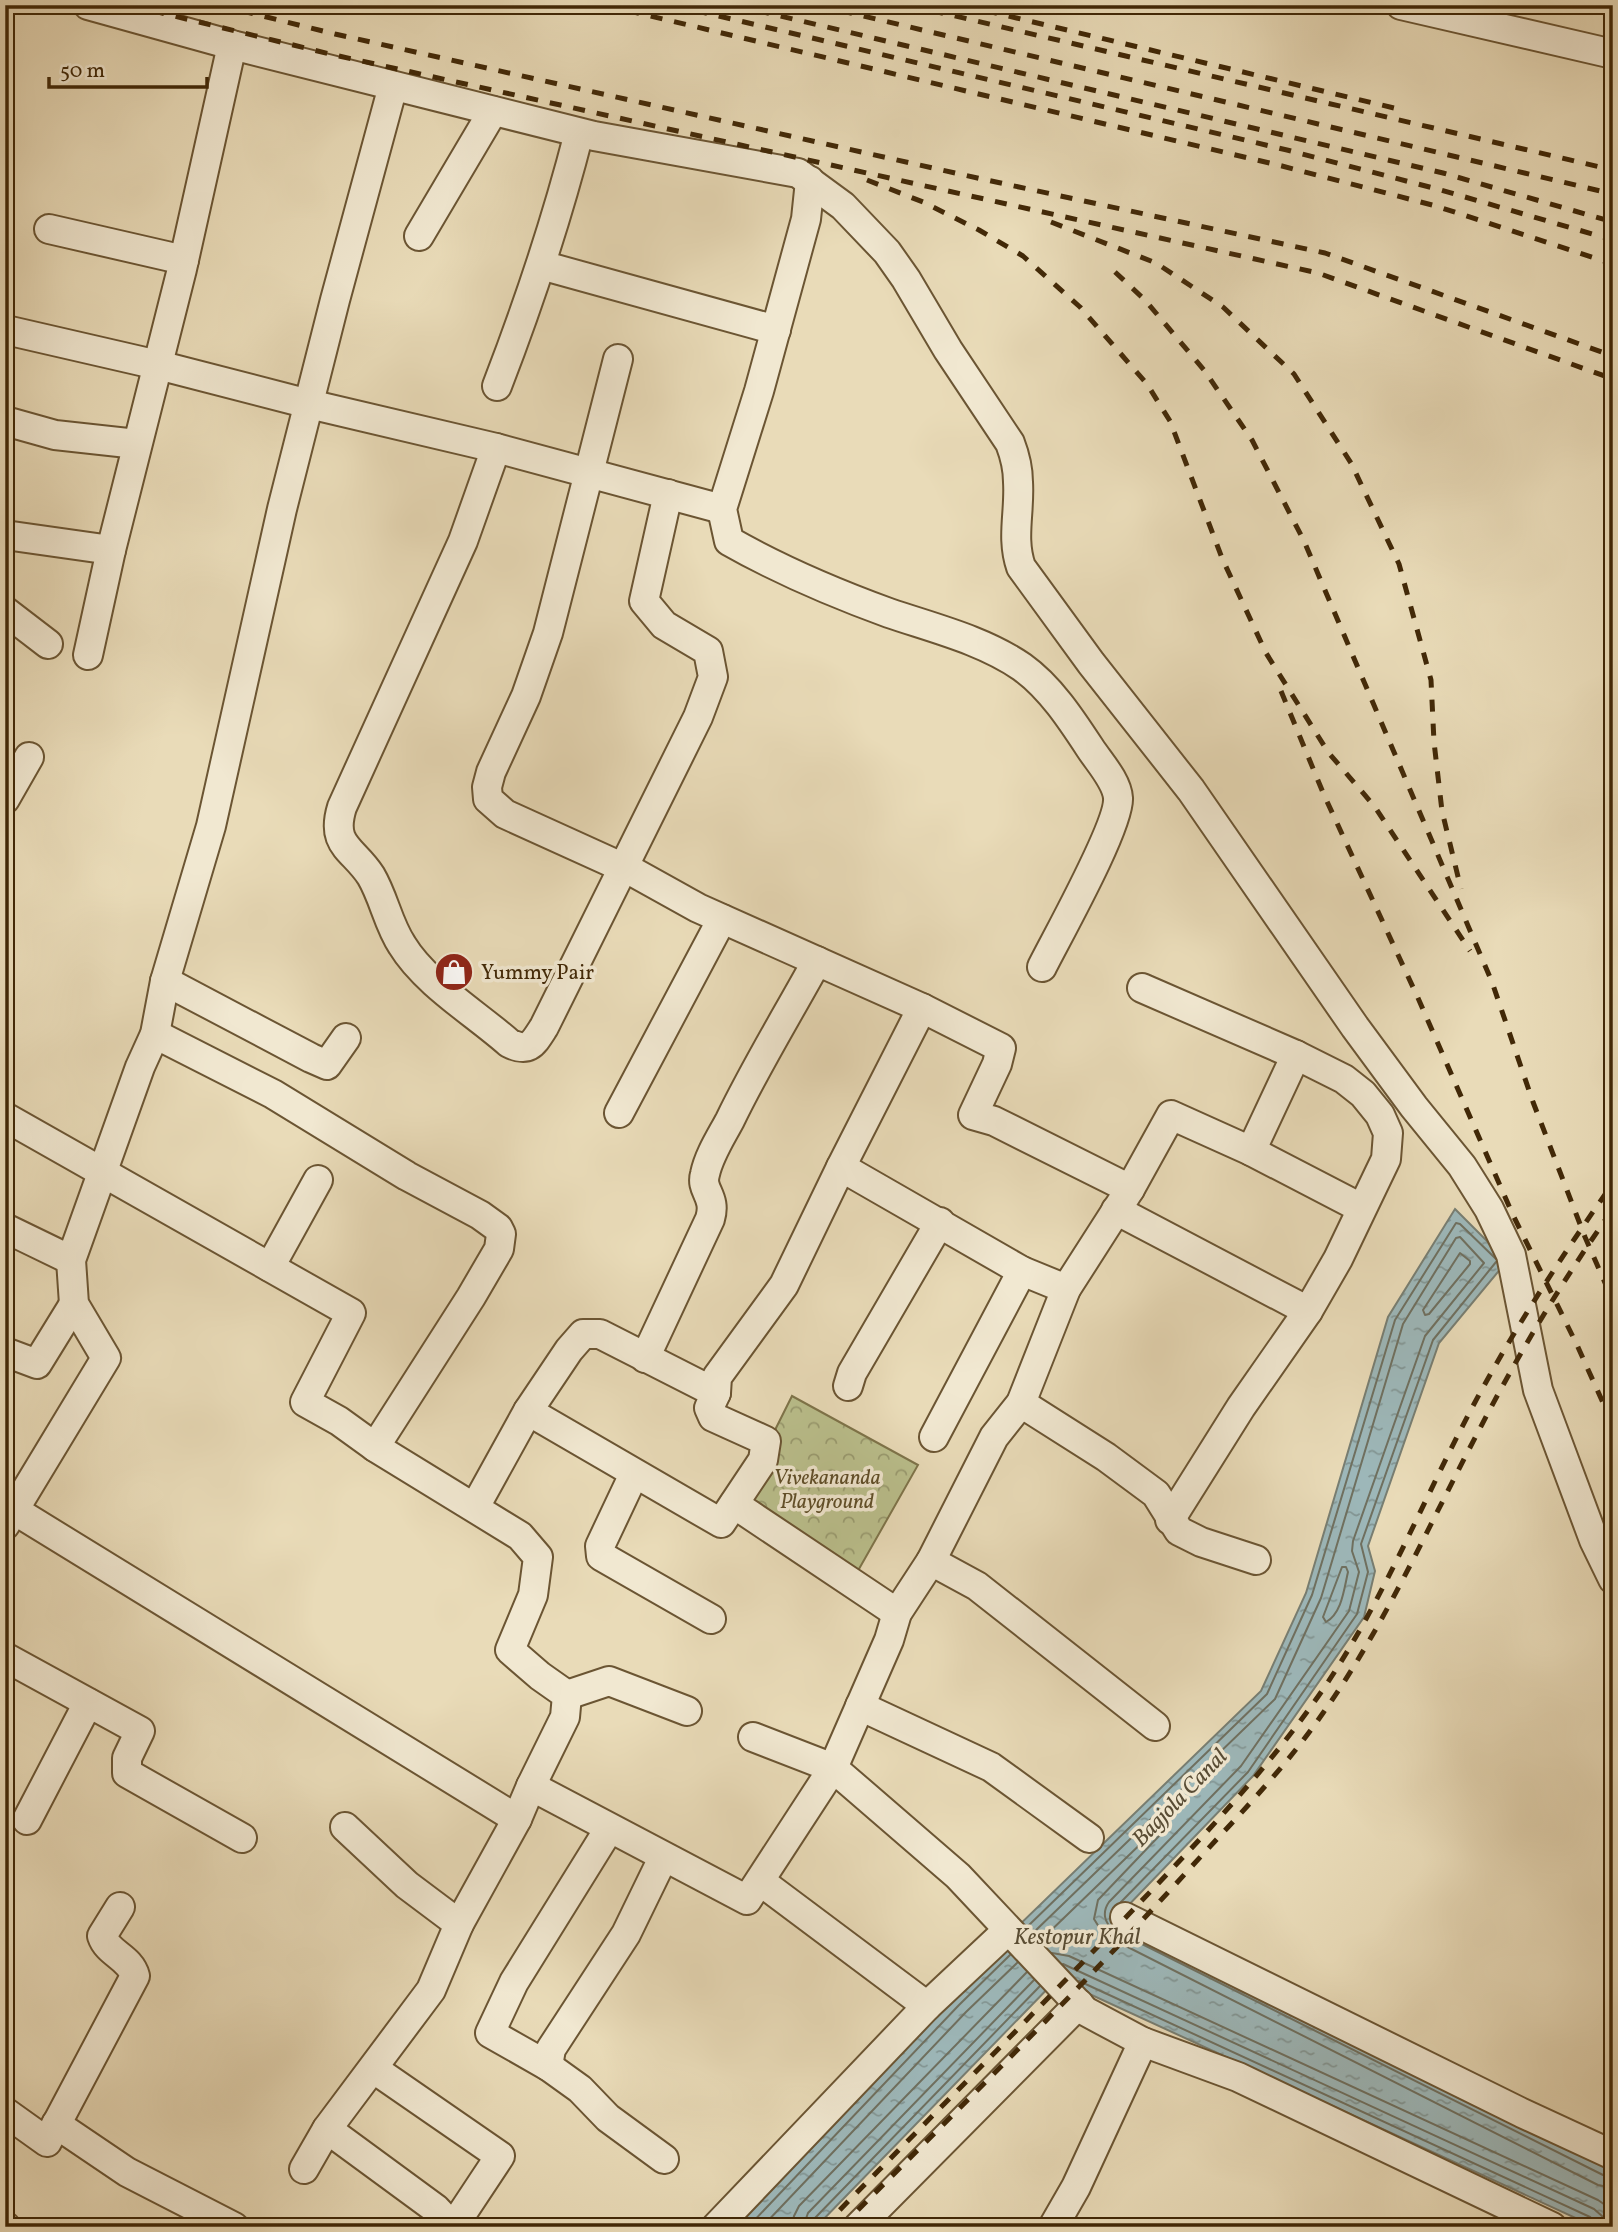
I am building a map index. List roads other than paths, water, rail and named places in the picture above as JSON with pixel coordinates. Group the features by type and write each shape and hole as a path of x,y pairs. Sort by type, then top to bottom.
{"street":[{"path":"88,5 232,45 579,133 798,173 843,206 887,252 1010,443 1016,461 1018,484 1014,534 1021,566 1091,663 1191,790 1354,1027 1462,1166 1489,1209 1511,1255 1538,1390 1594,1539 1613,1579"},
{"path":"1401,5 1613,54"},
{"path":"88,656 111,550 184,260 232,45"},
{"path":"393,86 279,522 211,826 165,981 155,1034 140,1067 71,1260 74,1304 106,1358 8,1518 517,1819"},
{"path":"419,236 493,111"},
{"path":"497,386 558,215 579,133"},
{"path":"810,181 806,219 760,391 722,509 729,541 765,562 860,603 989,648 1021,666 1058,702 1110,778 1118,797 1117,810 1109,833 1042,968"},
{"path":"50,229 184,260"},
{"path":"541,265 776,330"},
{"path":"6,330 496,448 722,509"},
{"path":"618,359 548,633 526,696 491,772 487,787 488,799 505,814 625,868 722,919 922,1008 1001,1048 998,1064 973,1115 994,1121 1308,1311"},
{"path":"5,421 55,435 137,444"},
{"path":"496,448 463,541 342,807 338,833 342,842 370,874 401,944 417,967 518,1048 531,1045 544,1027 698,718 713,677 708,651 664,625 643,601 668,494"},
{"path":"5,535 111,550"},
{"path":"5,611 48,644"},
{"path":"5,799 19,763"},
{"path":"619,1112 722,919"},
{"path":"645,1358 710,1219 712,1202 704,1185 708,1163 817,961"},
{"path":"165,981 327,1065 346,1038"},
{"path":"1142,988 1296,1055 1344,1079 1363,1094 1380,1115 1388,1133 1386,1159 1338,1259 1308,1311 1222,1435 1170,1520"},
{"path":"528,1411 721,1522 763,1460 766,1441 713,1417 709,1408 716,1393 718,1377 784,1285 922,1008"},
{"path":"155,1034 273,1094 498,1228 501,1234 499,1249 375,1447"},
{"path":"1251,1152 1296,1055"},
{"path":"531,1786 747,1900 833,1768 889,1640 897,1613 931,1561 994,1437 1021,1403 1066,1289 1123,1199 1171,1115 1361,1208"},
{"path":"5,1117 351,1313 305,1402 520,1536 538,1556 533,1595 510,1650 567,1695"},
{"path":"841,1167 1022,1271 1066,1289"},
{"path":"270,1267 318,1180"},
{"path":"848,1386 852,1373 940,1222"},
{"path":"5,1228 71,1260"},
{"path":"933,1437 1022,1271"},
{"path":"5,1352 37,1364 74,1304"},
{"path":"475,1507 528,1411 583,1334 600,1334 716,1393"},
{"path":"1021,1403 1106,1457 1156,1494 1179,1531 1201,1542 1256,1560"},
{"path":"635,1474 600,1546 601,1556 711,1619"},
{"path":"734,1504 897,1613"},
{"path":"931,1561 977,1586 1155,1726"},
{"path":"5,1657 139,1731 127,1758 127,1773 242,1838"},
{"path":"567,1695 609,1681 687,1711"},
{"path":"304,2169 327,2129 431,1990 459,1924 517,1819 565,1717 567,1695"},
{"path":"27,1820 88,1703"},
{"path":"860,1706 991,1767 1089,1838"},
{"path":"753,1737 833,1768 958,1876 1085,2011 1143,2042 1238,2077 1549,2226"},
{"path":"345,1827 407,1885 459,1924"},
{"path":"609,1829 514,1982 490,2033 580,2088 608,2118 664,2159"},
{"path":"548,2066 551,2049 626,1934 663,1858"},
{"path":"760,1881 927,2006"},
{"path":"5,2112 47,2142 135,1976 132,1966 105,1943 102,1936 120,1907"},
{"path":"1125,1917 1522,2113 1613,2155"},
{"path":"716,2227 927,2006 1008,1930"},
{"path":"858,2227 1076,2002"},
{"path":"1053,2227 1076,2186 1143,2042"},
{"path":"327,2129 436,2209 453,2227 499,2156 374,2069"},
{"path":"56,2124 127,2172 234,2227"}],"water":[{"name":"Kestopur Khal","path":"1455,1209 1507,1261 1439,1343 1368,1546 1375,1571 1364,1617 1253,1776 1120,1914 1613,2163 1613,2227 1595,2227 1057,1979 816,2227 726,2227 948,1994 1261,1691 1306,1593 1388,1317"}],"railway":[{"path":"129,5 330,54 1318,273 1613,379"},
{"path":"218,5 335,34 982,179 1325,253 1613,356"},
{"path":"604,5 1282,166 1436,206 1613,264"},
{"path":"672,5 1287,150 1441,190 1613,240"},
{"path":"734,5 1443,173 1613,222"},
{"path":"817,5 1613,194"},
{"path":"908,5 1613,170"},
{"path":"962,5 1394,108"},
{"path":"867,180 923,202 1023,256 1080,307 1147,384 1170,421 1222,558 1266,653 1328,752 1375,807 1470,951"},
{"path":"1051,222 1156,263 1223,307 1294,374 1351,463 1399,564 1431,680 1434,742 1442,811 1461,889"},
{"path":"1115,272 1145,300 1204,370 1252,440 1304,541 1492,982 1533,1102 1585,1237 1613,1301"},
{"path":"1281,691 1324,795 1418,998 1513,1215 1613,1425"},
{"path":"823,2227 1177,1864 1291,1733 1334,1673 1373,1606 1460,1431 1513,1335 1613,1183"},
{"path":"841,2227 1150,1912 1293,1753 1366,1647 1523,1349 1613,1209"}],"place":[{"name":"Yummy Pair","path":"454,972"}],"park label":[{"name":"Vivekananda Playground","path":"827,1489"}],"water label":[{"name":"Bagjola Canal","path":"1179,1797"}]}
